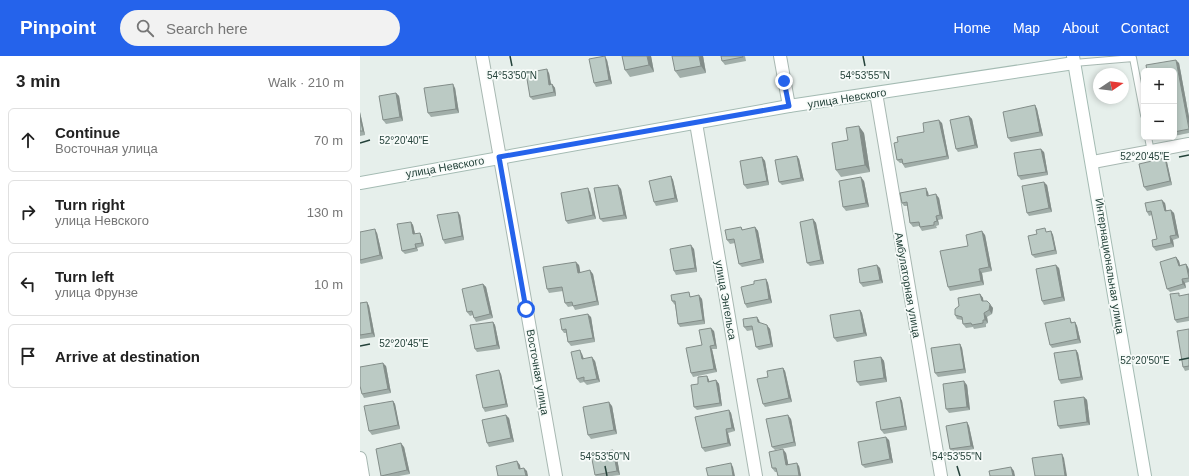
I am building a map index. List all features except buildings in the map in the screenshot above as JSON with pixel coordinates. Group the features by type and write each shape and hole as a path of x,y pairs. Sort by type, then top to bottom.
{"street":[{"name":"Восточная улица","path":"482,56 556,476"},
{"path":"780,56 789,106"},
{"name":"улица Невского","path":"360,183 789,106 876,93 1074,59"},
{"name":"Интернациональная улица","path":"1074,59 1093,162 1145,476"},
{"name":"Амбулаторная улица","path":"876,93 940,476"},
{"name":"улица Энгельса","path":"696,123 756,476"},
{"path":"1093,162 1189,144"},
{"path":"360,458 363,476"}],"lane":[{"path":"1074,59 1133,58 1142,104"},
{"path":"1149,140 1151,152"}],"route":[{"path":"526,309 499,157 789,106 784,81"}]}
